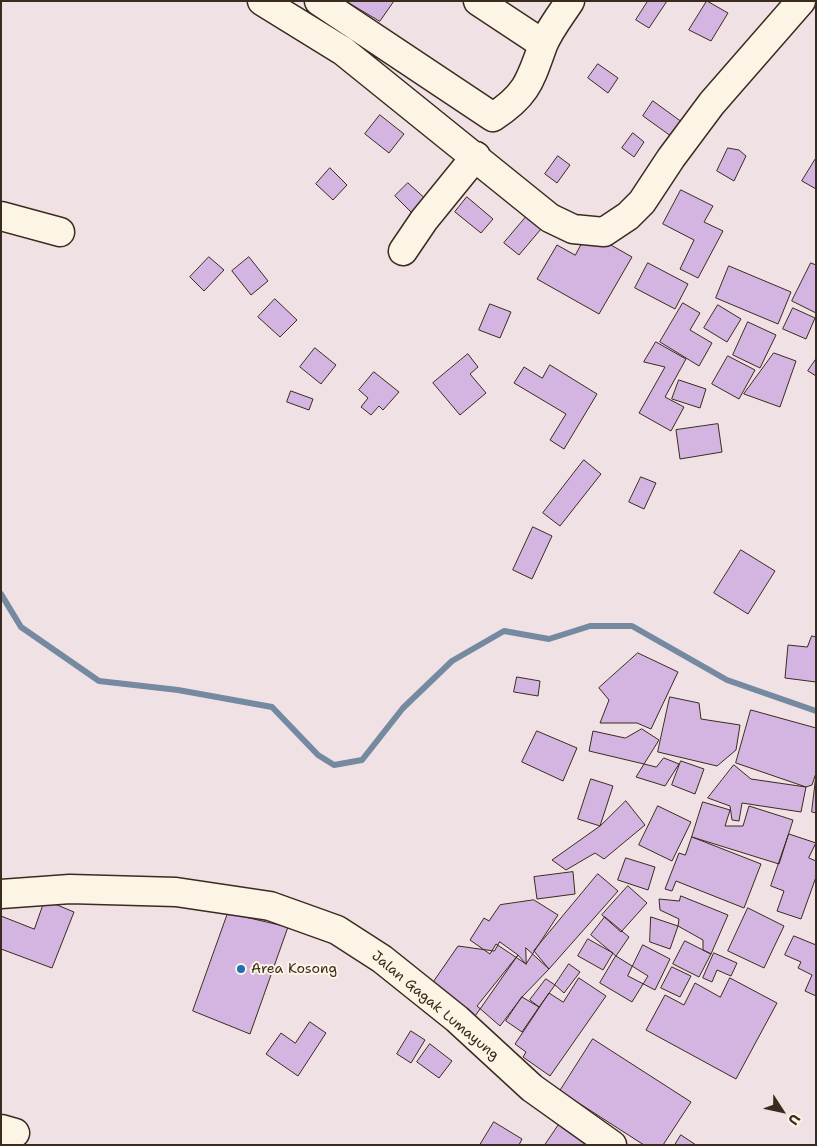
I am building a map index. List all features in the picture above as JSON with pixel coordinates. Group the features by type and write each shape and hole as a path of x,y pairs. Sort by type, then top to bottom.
{"street":[{"path":"262,1 343,51 476,156 550,218 573,229 604,232 628,216 642,202 671,158 712,103 801,1"},
{"path":"319,1 493,116 510,106 527,86 539,62 543,44 570,1"},
{"path":"478,1 543,44"},
{"path":"403,251 424,220 476,156"},
{"path":"1,216 60,232"},
{"name":"Jalan Gagak Lumayung","path":"1,894 70,889 176,892 270,906 337,930 382,959 457,1020 532,1088 612,1145"}],"building":[{"path":"346,1 394,1 380,21"},
{"path":"648,1 667,1 649,28 636,20"},
{"path":"707,1 728,13 711,41 689,30"},
{"path":"598,64 618,78 608,93 588,78"},
{"path":"653,101 686,125 675,139 643,116"},
{"path":"380,115 404,134 389,153 365,134"},
{"path":"633,133 644,142 634,157 622,148"},
{"path":"728,148 739,150 746,156 734,181 717,171"},
{"path":"558,156 570,165 557,183 545,174"},
{"path":"816,158 816,189 802,181"},
{"path":"330,168 347,185 333,200 316,184"},
{"path":"408,183 429,202 416,217 395,196"},
{"path":"681,190 713,206 704,222 723,231 698,278 680,269 694,240 663,224"},
{"path":"467,197 493,219 481,233 455,212"},
{"path":"526,217 541,229 519,255 504,243"},
{"path":"588,232 632,257 599,314 537,279 557,245 575,255"},
{"path":"209,257 224,270 204,291 190,277"},
{"path":"249,257 268,281 251,295 232,271"},
{"path":"648,263 688,284 675,309 635,288"},
{"path":"811,263 816,265 816,313 792,301"},
{"path":"729,266 791,292 778,324 716,298"},
{"path":"275,299 297,320 280,337 258,317"},
{"path":"683,303 700,313 690,330 712,343 699,366 660,342"},
{"path":"490,304 511,312 500,338 479,330"},
{"path":"718,305 741,319 727,342 704,328"},
{"path":"793,308 815,318 806,339 783,329"},
{"path":"748,322 776,335 760,368 733,355"},
{"path":"656,342 686,359 665,397 684,407 671,431 639,413 665,367 644,362"},
{"path":"315,348 336,365 321,384 300,367"},
{"path":"774,353 796,361 780,407 744,394"},
{"path":"468,354 478,367 470,374 486,393 460,415 433,383"},
{"path":"728,356 755,370 739,399 712,384"},
{"path":"816,359 816,376 808,371"},
{"path":"550,365 597,394 564,449 550,440 566,414 514,383 524,367 542,378"},
{"path":"374,372 399,392 383,410 379,406 371,415 361,407 368,398 359,390"},
{"path":"679,380 706,389 700,408 672,399"},
{"path":"291,391 313,399 309,410 287,402"},
{"path":"718,424 722,452 680,459 676,430"},
{"path":"584,460 601,474 560,526 543,513"},
{"path":"641,477 656,483 644,509 629,502"},
{"path":"533,527 552,536 532,579 513,570"},
{"path":"741,550 775,571 748,614 714,593"},
{"path":"812,636 816,637 816,682 785,678 788,645 807,647"},
{"path":"638,653 678,672 651,729 637,723 600,723 609,700 599,688"},
{"path":"517,677 540,681 538,696 514,692"},
{"path":"670,697 699,703 701,719 740,725 736,750 717,766 658,752"},
{"path":"751,710 816,728 816,773 812,785 806,787 736,763"},
{"path":"642,729 659,740 644,764 589,751 593,731 625,738"},
{"path":"537,731 577,748 563,781 522,762"},
{"path":"664,758 679,764 665,786 636,777 644,764 656,767"},
{"path":"681,761 704,769 695,794 672,785"},
{"path":"734,765 751,779 806,787 801,812 742,803 739,821 732,820 730,806 708,798"},
{"path":"816,775 816,813 812,812"},
{"path":"591,779 613,786 600,826 578,819"},
{"path":"626,801 645,825 604,859 595,853 566,870 552,860 600,826"},
{"path":"703,802 730,810 725,826 743,826 749,806 793,820 779,864 692,837"},
{"path":"658,806 691,822 672,861 639,845"},
{"path":"789,834 816,843 816,877 801,919 777,911 784,891 771,886"},
{"path":"692,837 761,864 744,908 676,881 672,891 665,889 679,853 685,855"},
{"path":"816,843 816,861 809,858"},
{"path":"626,858 655,867 648,890 618,880"},
{"path":"573,872 575,894 537,899 534,877"},
{"path":"598,874 618,891 549,969 534,951"},
{"path":"628,886 647,903 621,932 602,915"},
{"path":"681,896 728,915 711,954 703,950 703,940 678,926 679,919 660,910 659,899 679,901"},
{"path":"45,900 74,912 52,968 1,949 1,916 34,929"},
{"path":"534,900 558,915 526,964 496,944 490,954 470,940 484,918 489,921 500,905"},
{"path":"748,908 784,926 764,968 728,951"},
{"name":"Area Kosong","path":"228,913 288,927 250,1034 193,1011"},
{"path":"605,917 629,937 616,956 591,935"},
{"path":"651,917 678,926 670,949 650,942"},
{"path":"794,936 816,945 816,996 805,991 812,975 798,968 801,962 785,955"},
{"path":"588,939 613,953 603,970 578,956"},
{"path":"685,941 711,954 699,977 673,964"},
{"path":"500,942 518,955 473,1019 429,988 458,946 494,951"},
{"path":"643,945 670,959 655,990 628,976"},
{"path":"526,948 549,969 522,997 500,1026 477,1006 518,955 526,964"},
{"path":"714,953 737,963 731,976 717,970 712,982 703,978"},
{"path":"616,956 648,976 632,1002 600,983"},
{"path":"569,964 580,972 564,993 555,985"},
{"path":"672,967 691,976 680,997 661,988"},
{"path":"579,978 606,996 550,1076 523,1057 526,1052 515,1044 549,993 563,1002"},
{"path":"730,978 777,1003 736,1079 646,1030 665,995 684,1005 695,983 720,997"},
{"path":"546,979 555,985 539,1007 530,1000"},
{"path":"522,997 539,1007 522,1032 506,1021"},
{"path":"310,1022 326,1033 298,1076 266,1054 281,1033 295,1043"},
{"path":"411,1031 425,1040 411,1063 397,1054"},
{"path":"593,1039 691,1102 663,1145 644,1145 560,1091"},
{"path":"430,1044 452,1061 439,1078 417,1062"},
{"path":"564,1117 591,1145 545,1145"},
{"path":"494,1122 522,1139 519,1145 480,1145"},
{"path":"681,1135 696,1145 675,1145"}],"waterway":[{"path":"1,594 21,627 99,681 178,690 272,707 318,755 334,765 362,760 403,708 452,661 504,631 549,639 590,626 632,626 727,680 816,711"}],"place":[{"name":"Area Kosong","path":"241,969"}]}
